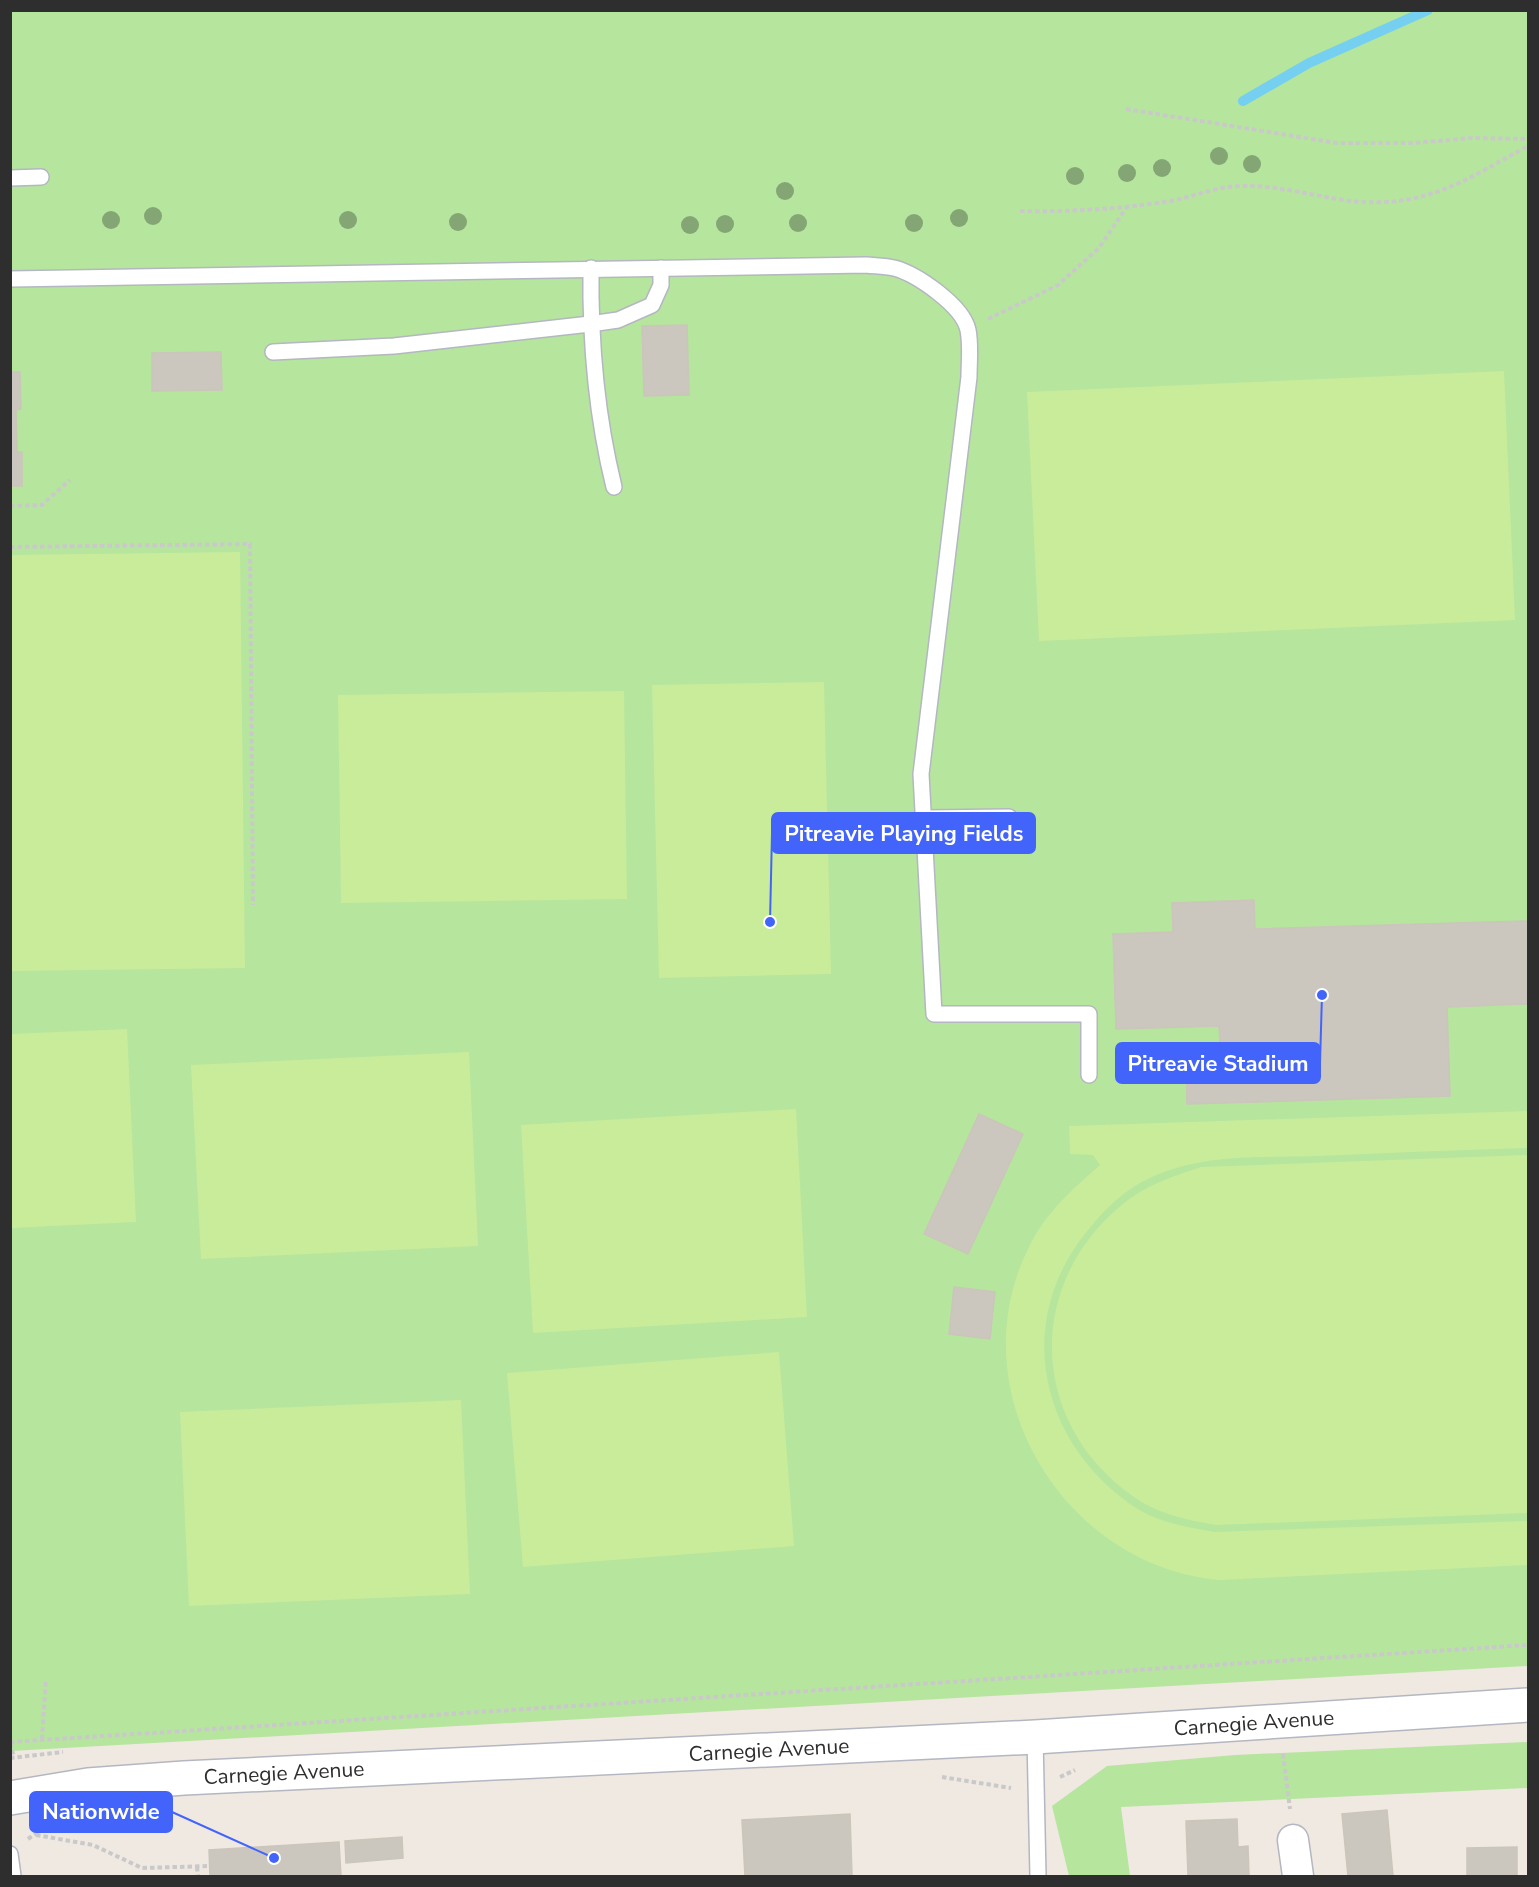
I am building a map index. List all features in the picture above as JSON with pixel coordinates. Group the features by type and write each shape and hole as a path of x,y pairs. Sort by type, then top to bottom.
{"street":[{"name":"Carnegie Avenue","path":"10,1798 88,1785 184,1778 1035,1737 1528,1705"},
{"path":"1293,1840 1298,1876"}],"lane":[{"path":"10,178 41,177"},
{"path":"10,279 866,265 894,268 918,279 951,304 968,328 969,377 921,774 934,1014 1089,1014 1089,1075"},
{"path":"591,268 590,324 595,389 602,438 614,487"},
{"path":"273,352 394,346 618,320 652,305 661,285 661,268"},
{"path":"924,818 1009,817"},
{"path":"1035,1737 1038,1876"},
{"path":"10,1854 13,1876"}],"path":[{"path":"1126,109 1337,143 1414,143 1472,138 1528,139"},
{"path":"1020,211 1126,208 1181,199 1205,190 1242,186 1351,201 1415,200 1457,185 1528,146"},
{"path":"968,328 1058,285 1099,248 1126,208"},
{"path":"10,506 42,505 70,480"},
{"path":"10,547 250,544 253,904"},
{"path":"71,1752 12,1758 10,1742 1528,1645"},
{"path":"42,1739 46,1679"},
{"path":"1281,1744 1293,1840"},
{"path":"35,1835 93,1845 142,1868 210,1866"},
{"path":"197,1867 198,1876"}],"green space":[{"path":"11,11 1528,11 1528,1666 11,1751"},
{"path":"1504,371 1515,620 1039,641 1027,392"},
{"path":"240,552 245,968 11,971 11,555"},
{"path":"824,682 831,974 659,978 652,685"},
{"path":"624,691 627,899 341,903 338,695"},
{"path":"127,1029 136,1222 11,1228 11,1034"},
{"path":"469,1052 478,1246 201,1259 191,1065"},
{"path":"796,1109 807,1317 533,1333 521,1125"},
{"path":"1528,1111 1528,1148 1233,1158 1191,1164 1150,1178 1132,1188 1108,1207 1088,1230 1065,1265 1050,1301 1045,1339 1047,1376 1057,1412 1074,1446 1099,1477 1130,1504 1150,1515 1182,1526 1215,1532 1528,1521 1528,1565 1219,1580 1163,1567 1113,1542 1071,1506 1038,1462 1016,1411 1006,1357 1010,1302 1029,1247 1051,1212 1100,1165 1093,1155 1070,1154 1069,1126"},
{"path":"1528,1155 1528,1513 1216,1525 1163,1512 1143,1503 1099,1467 1074,1432 1058,1393 1052,1353 1055,1313 1068,1273 1091,1237 1123,1204 1141,1191 1201,1167"},
{"path":"779,1352 794,1546 523,1567 507,1373"},
{"path":"461,1400 470,1594 189,1606 180,1412"},
{"path":"1528,1742 1528,1788 1121,1807 1130,1876 1069,1876 1052,1806 1107,1766 1235,1755"}],"building":[{"path":"687,325 689,395 644,396 642,326"},
{"path":"221,352 222,390 152,391 152,353"},
{"path":"10,372 20,372 21,409 16,410 17,452 22,452 22,486 10,486"},
{"path":"1254,900 1255,929 1528,921 1528,1004 1447,1007 1450,1096 1187,1104 1186,1044 1220,1043 1219,1026 1116,1029 1113,934 1173,932 1172,903"},
{"path":"979,1114 1023,1134 968,1254 924,1234"},
{"path":"954,1287 995,1292 990,1339 949,1334"},
{"path":"1387,1810 1393,1876 1348,1876 1342,1814"},
{"path":"850,1814 852,1876 745,1876 742,1820"},
{"path":"1237,1819 1238,1847 1248,1846 1249,1876 1188,1876 1186,1821"},
{"path":"402,1837 403,1858 346,1863 345,1841"},
{"path":"339,1842 341,1876 210,1876 209,1850"},
{"path":"1517,1847 1517,1876 1467,1876 1467,1848"}],"waterway":[{"path":"1243,101 1309,63 1428,10"}],"place":[{"name":"Pitreavie Playing Fields","path":"770,922"},
{"name":"Pitreavie Stadium","path":"1322,995"},
{"name":"Nationwide","path":"274,1858"}]}
